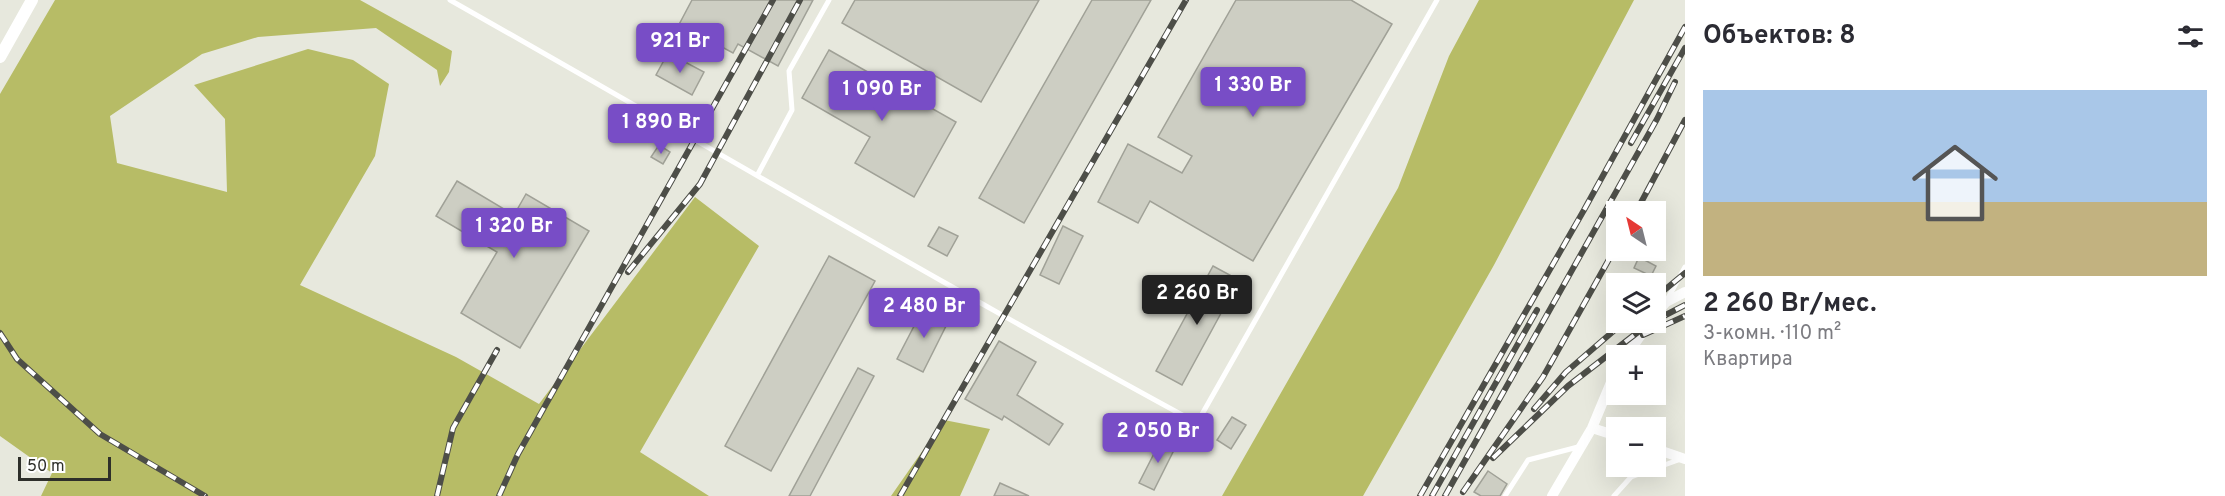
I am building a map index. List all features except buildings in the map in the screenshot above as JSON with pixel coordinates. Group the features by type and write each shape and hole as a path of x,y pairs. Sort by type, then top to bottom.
{"street":[{"path":"0,57 32,0"},
{"path":"1666,302 1685,292"},
{"path":"1552,496 1592,428 1606,394"},
{"path":"1592,428 1606,432"},
{"path":"1666,453 1684,459"}],"lane":[{"path":"450,0 758,174 984,307 1197,423 1437,0"},
{"path":"758,174 792,110 789,71 829,0"},
{"path":"1666,302 1685,267"},
{"path":"1505,496 1528,460 1581,446"},
{"path":"1614,496 1631,477 1684,459"}],"green space":[{"path":"55,0 360,0 452,51 449,72 440,86 437,70 376,28 258,37 202,54 110,116 117,163 227,192 225,119 194,85 308,49 353,60 389,84 375,156 300,285 456,357 539,404 695,197 759,246 640,452 709,496 41,496 52,473 0,436 0,94"},
{"path":"1479,0 1634,0 1494,265 1363,496 1222,496 1398,188 1449,56"},
{"path":"944,420 990,429 960,496 891,496"}],"railway":[{"path":"499,496 518,454 773,0"},
{"path":"628,272 700,184 800,0"},
{"path":"900,496 1186,0"},
{"path":"1420,496 1584,210 1685,27"},
{"path":"1631,143 1685,48"},
{"path":"1445,496 1657,119 1675,82"},
{"path":"1642,201 1685,120"},
{"path":"1463,492 1543,377 1608,261"},
{"path":"1666,289 1685,273"},
{"path":"1666,315 1685,305"},
{"path":"1432,496 1537,310"},
{"path":"1643,335 1685,316"},
{"path":"0,333 17,359 100,434 205,496"},
{"path":"1534,409 1566,372 1611,333"},
{"path":"1493,458 1568,386 1637,333"},
{"path":"437,496 453,428 497,350"}]}
